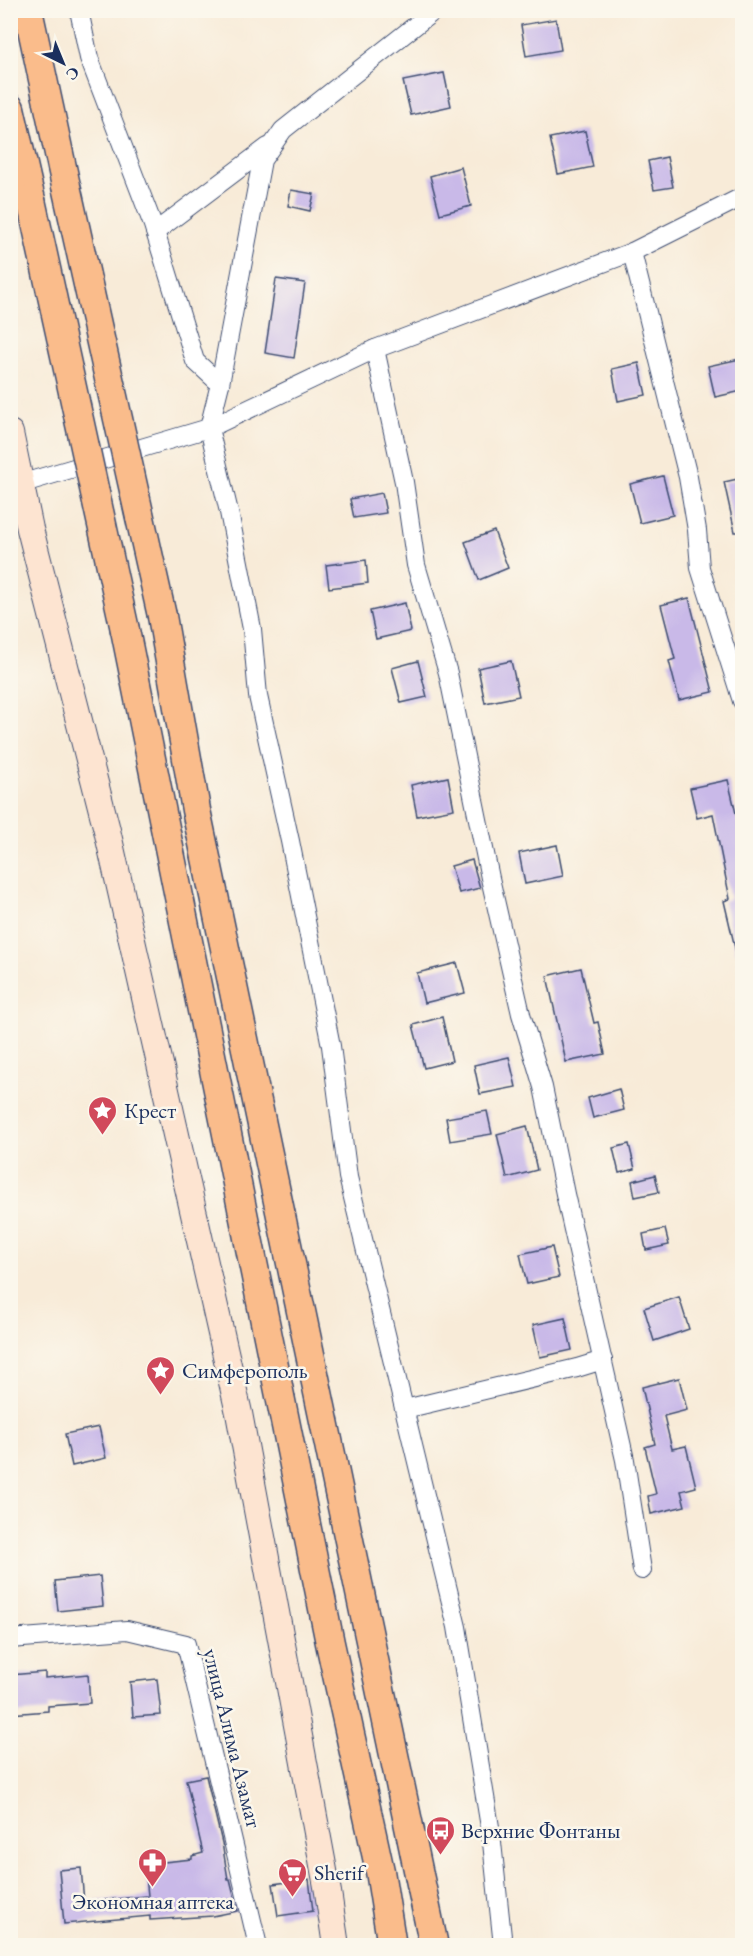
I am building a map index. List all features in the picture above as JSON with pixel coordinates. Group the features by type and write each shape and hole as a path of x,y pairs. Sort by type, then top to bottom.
{"main road":[{"path":"28,10 162,616 198,821 247,1062 434,1946"},
{"path":"10,108 125,630 328,1632 380,1871 392,1946"},
{"path":"10,433 15,484 107,830 239,1413 329,1897 336,1946"},
{"path":"317,1946 326,1924 329,1897"}],"street":[{"path":"79,10 89,58 155,232 195,360 220,384"},
{"path":"435,10 283,130 271,144 262,160 220,384 209,428 229,512 252,628 258,696 331,1046 348,1177 457,1627 491,1833 502,1946"},
{"path":"155,232 271,144"},
{"path":"15,484 209,428 375,349 632,252 742,197"},
{"path":"632,252 688,477 698,530 700,568 742,701"},
{"path":"375,349 404,482 416,565 448,673 492,890 521,1014 543,1088 625,1460 642,1570"},
{"path":"405,1408 603,1360"},
{"name":"улица Алима Азамат","path":"10,1639 127,1630 186,1644 258,1946"}],"building":[{"path":"556,19 561,50 526,56 521,25"},
{"path":"444,73 451,106 411,115 403,81"},
{"path":"585,131 593,167 558,174 550,138"},
{"path":"667,157 673,187 654,190 648,161"},
{"path":"461,167 471,206 440,214 430,176"},
{"path":"291,190 314,194 310,211 288,206"},
{"path":"276,279 305,283 294,358 265,353"},
{"path":"740,359 742,391 715,397 708,366"},
{"path":"639,363 646,395 618,401 612,369"},
{"path":"663,476 673,515 640,523 630,484"},
{"path":"742,478 742,532 735,532 724,482"},
{"path":"382,493 386,513 354,518 350,499"},
{"path":"494,531 508,568 479,580 465,542"},
{"path":"366,560 368,583 329,588 326,565"},
{"path":"689,598 713,692 679,700 669,661 675,659 661,605"},
{"path":"405,603 411,631 376,639 370,611"},
{"path":"418,661 427,697 401,703 392,668"},
{"path":"511,661 519,696 485,703 478,668"},
{"path":"448,777 454,809 417,816 411,785"},
{"path":"728,780 738,822 742,822 742,952 736,952 724,901 730,899 713,814 697,818 690,788"},
{"path":"557,845 563,876 525,884 519,853"},
{"path":"472,860 480,888 459,893 451,866"},
{"path":"457,963 465,993 424,1003 417,973"},
{"path":"581,968 594,1023 598,1022 605,1054 566,1062 547,976"},
{"path":"442,1017 452,1061 424,1068 413,1025"},
{"path":"509,1057 516,1087 480,1094 474,1065"},
{"path":"619,1089 624,1110 593,1118 588,1098"},
{"path":"487,1111 492,1134 450,1141 446,1118"},
{"path":"527,1126 537,1170 507,1178 497,1134"},
{"path":"629,1144 635,1169 619,1173 613,1148"},
{"path":"655,1175 659,1192 635,1197 632,1181"},
{"path":"665,1229 669,1245 646,1250 643,1234"},
{"path":"552,1247 559,1277 527,1284 520,1254"},
{"path":"679,1297 689,1329 654,1341 644,1308"},
{"path":"565,1318 572,1350 540,1357 533,1325"},
{"path":"679,1378 687,1410 664,1416 672,1449 686,1446 696,1487 681,1491 685,1506 651,1514 648,1496 656,1494 645,1447 655,1444 642,1387"},
{"path":"99,1427 106,1458 72,1466 65,1434"},
{"path":"100,1576 103,1606 58,1611 55,1581"},
{"path":"45,1672 45,1678 88,1674 90,1703 48,1706 48,1711 10,1714 10,1675"},
{"path":"157,1679 161,1715 133,1717 130,1682"},
{"path":"206,1776 228,1879 230,1879 238,1911 213,1916 150,1920 150,1916 64,1924 59,1870 81,1868 84,1902 148,1896 145,1864 192,1859 192,1856 203,1853 186,1780"},
{"name":"Sherif","path":"309,1879 313,1911 278,1916 273,1884"}],"place":[{"name":"Крест","path":"103,1136"},
{"name":"Симферополь","path":"161,1396"},
{"name":"Верхние Фонтаны","path":"440,1856"},
{"name":"Экономная аптека","path":"153,1888"},
{"name":"Sherif","path":"293,1898"}]}
